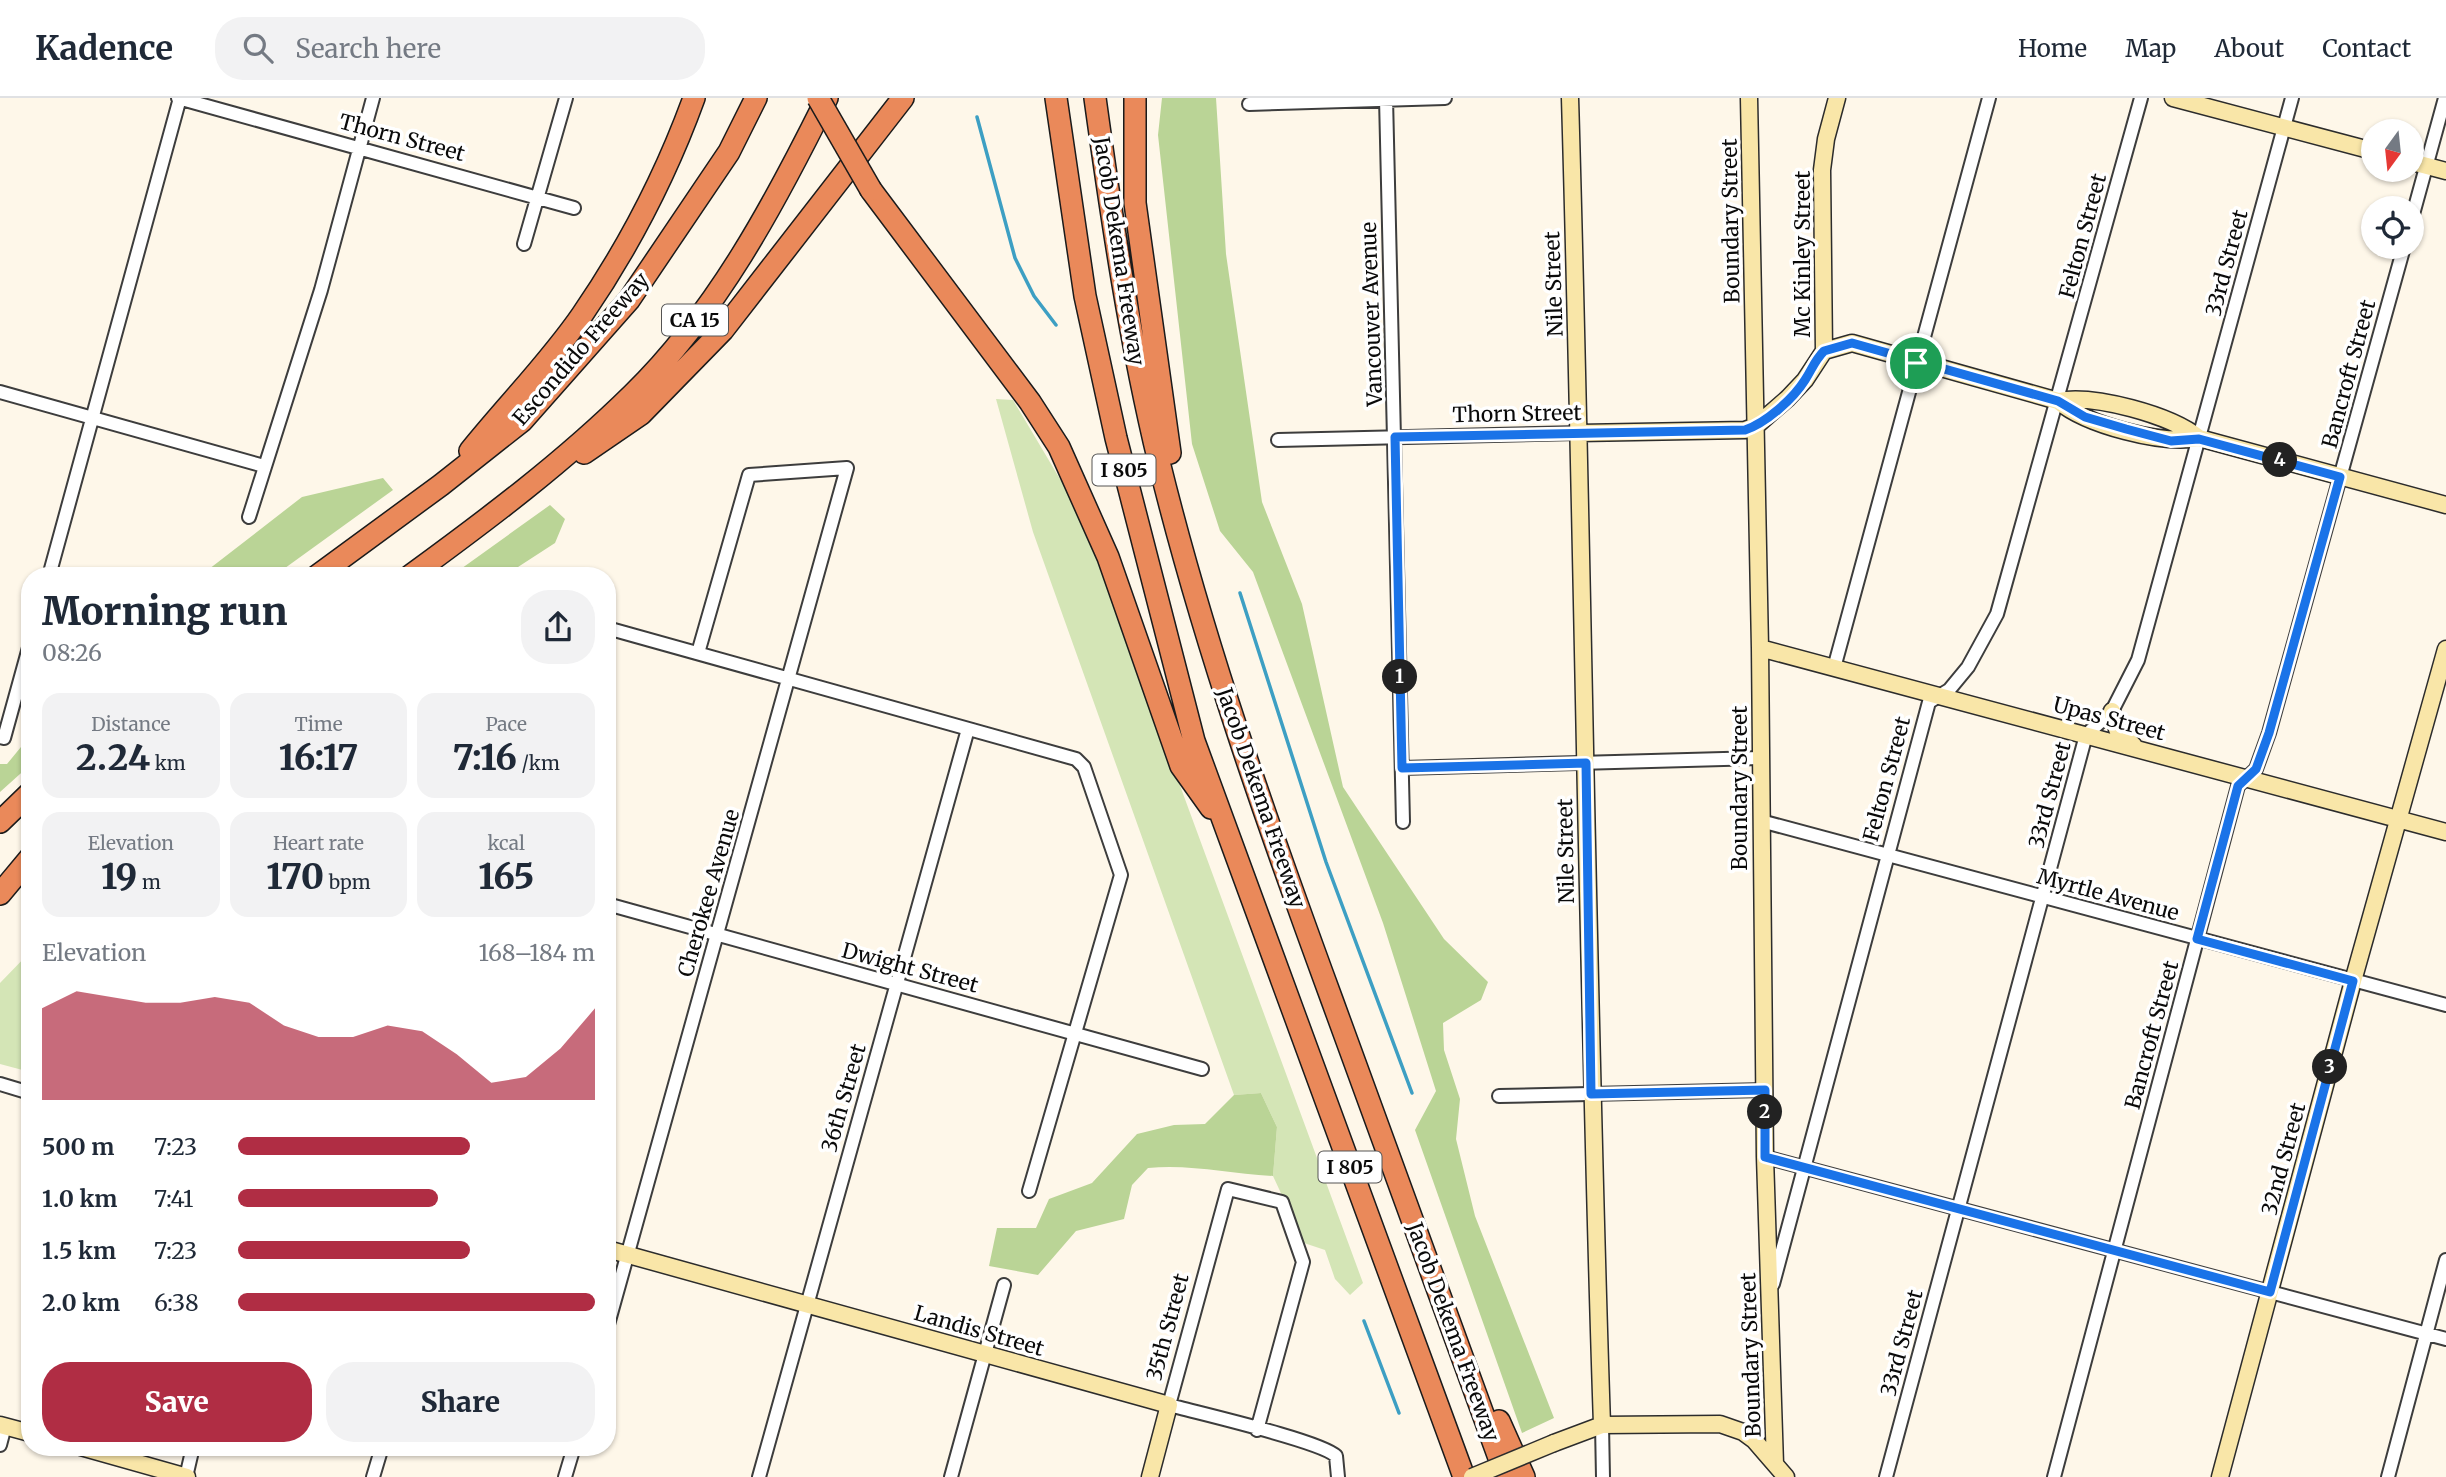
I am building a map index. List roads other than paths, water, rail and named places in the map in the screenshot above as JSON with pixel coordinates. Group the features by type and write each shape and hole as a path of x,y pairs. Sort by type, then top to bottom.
{"highway":[{"path":"441,485 581,317 632,235 673,156 694,98"},
{"name":"Escondido Freeway","path":"329,567 441,485 522,421 629,300 729,152 756,98"},
{"path":"818,98 870,190 1030,402 1059,447 1108,557 1181,766 1227,833"},
{"name":"CA 15","path":"422,567 513,501 634,393 688,330 737,262 785,184 827,98"},
{"path":"513,501 641,414 714,339 903,98"},
{"name":"Jacob Dekema Freeway","path":"1056,98 1085,296 1116,438 1190,728 1457,1467 1464,1477"},
{"name":"Jacob Dekema Freeway","path":"1095,98 1118,265 1137,366 1169,500 1206,630 1277,850 1506,1477"},
{"path":"1135,98 1135,203 1150,326 1170,451 1206,630"},
{"path":"0,822 21,802"},
{"path":"0,894 21,869"},
{"path":"1431,1270 1524,1477"}],"street":[{"path":"51,567 179,98"},
{"name":"Thorn Street","path":"179,98 574,208"},
{"path":"249,517 321,290 373,98"},
{"path":"524,244 566,98"},
{"path":"1249,104 1445,98"},
{"name":"Nile Street","path":"1570,98 1580,433 1591,1094 1603,1477"},
{"name":"Boundary Street","path":"1749,98 1760,648 1765,1157 1775,1470"},
{"name":"Mc Kinley Street","path":"1756,426 1805,380 1824,351 1822,170 1826,139 1837,98"},
{"path":"1834,667 1989,98"},
{"name":"Felton Street","path":"1770,1293 1928,702 1936,695 1949,690 1968,667 1994,623 2141,98"},
{"path":"2173,98 2361,148"},
{"name":"33rd Street","path":"1886,1477 2086,735 2112,711 2138,660 2292,98"},
{"path":"2424,150 2445,98"},
{"name":"Vancouver Avenue","path":"1386,99 1403,822"},
{"path":"2424,164 2446,171"},
{"name":"Bancroft Street","path":"2054,1477 2238,786 2256,769 2269,733 2401,259"},
{"path":"1824,351 1852,343 2058,401 2086,399 2131,410 2172,422 2199,439 2446,505"},
{"path":"0,393 264,466"},
{"name":"Thorn Street","path":"1278,440 1745,430 1756,426"},
{"name":"Cherokee Avenue","path":"616,1297 847,468 749,475 698,653"},
{"path":"616,634 698,653 1076,759 1084,767 1121,875 1030,1191"},
{"name":"Upas Street","path":"1760,648 2446,832"},
{"name":"32nd Street","path":"2220,1477 2353,981 2446,649"},
{"path":"2,737 21,674"},
{"path":"2112,711 2117,729 2136,748"},
{"name":"36th Street","path":"759,1477 968,729"},
{"path":"1402,768 1760,758"},
{"name":"Myrtle Avenue","path":"1760,821 2446,1005"},
{"name":"Dwight Street","path":"616,907 1202,1069"},
{"path":"0,1084 21,1090"},
{"path":"1499,1096 1765,1090"},
{"path":"1765,1157 2446,1339"},
{"name":"35th Street","path":"1150,1477 1228,1189 1282,1202 1303,1262 1257,1430"},
{"name":"Landis Street","path":"616,1252 1322,1447 1336,1456 1338,1477"},
{"path":"2388,1477 2446,1260"},
{"path":"951,1477 1004,1286"},
{"path":"1472,1477 1602,1425 1720,1424 1743,1432 1775,1470 1786,1477"},
{"path":"0,1445 3,1425 21,1430"},
{"path":"112,1456 186,1477 191,1456"},
{"path":"373,1477 379,1456"},
{"path":"565,1477 571,1456"}],"waterway":[{"path":"977,117 1015,258 1034,296 1056,325"},
{"path":"1240,593 1326,862 1412,1093"},
{"path":"1364,1321 1399,1413"}]}
